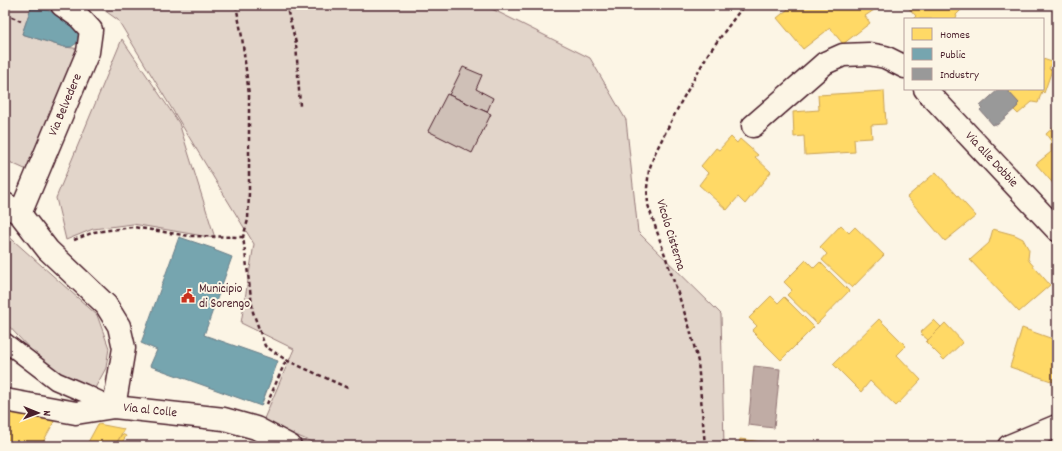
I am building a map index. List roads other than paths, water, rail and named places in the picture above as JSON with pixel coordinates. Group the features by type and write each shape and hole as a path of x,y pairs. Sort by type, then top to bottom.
{"street":[{"name":"Via Belvedere","path":"62,5 79,17 91,30 88,52 12,209 48,250 106,305 120,326 124,348 114,407"},
{"path":"752,126 825,63 843,55 869,54 885,57 904,66"},
{"name":"Via alle Dobbie","path":"926,90 1057,230"},
{"name":"Via al Colle","path":"5,400 76,413 114,407 224,419 256,428 290,446"},
{"path":"1009,446 1057,426"}],"lane":[{"path":"5,342 56,382 114,407"}],"place":[{"name":"Municipio di Sorengo","path":"188,296"}]}
